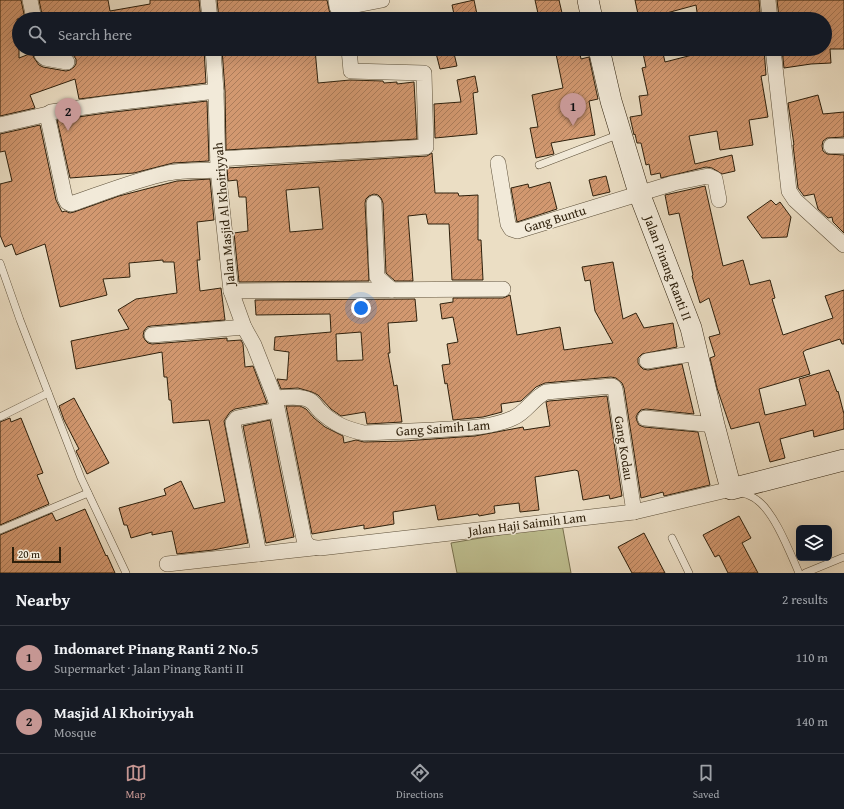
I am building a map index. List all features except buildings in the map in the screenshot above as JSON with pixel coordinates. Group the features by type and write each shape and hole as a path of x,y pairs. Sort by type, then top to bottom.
{"street":[{"path":"30,0 33,12"},
{"path":"208,0 209,12"},
{"path":"341,9 382,0"},
{"path":"588,0 591,12"},
{"path":"768,0 769,12"},
{"path":"43,56 45,58 66,62"},
{"name":"Jalan Masjid Al Khoiriyyah","path":"214,56 218,164 231,291 244,327 254,345 276,404 304,539 308,546 316,548"},
{"path":"48,114 50,131 65,198 67,202 71,204 112,189 168,173 218,164 426,147 424,73 351,71 350,56"},
{"name":"Jalan Pinang Ranti II","path":"601,56 611,101 639,193 691,328 714,425 731,488"},
{"path":"774,56 790,191 795,200 844,245"},
{"path":"0,125 51,112 216,91"},
{"name":"Gang Buntu","path":"498,163 508,224 511,229 517,231 639,193"},
{"path":"639,193 674,183 708,176 715,179 719,200"},
{"path":"374,203 377,277 392,290"},
{"path":"231,291 503,289"},
{"path":"152,335 244,327"},
{"path":"647,362 697,353"},
{"name":"Gang Saimih Lam","path":"259,554 233,423 237,418 276,404 308,399 313,402 318,410 332,421 347,430 364,433 477,428 496,424 514,417 526,410 540,394 546,392 612,386"},
{"name":"Gang Kodau","path":"612,386 615,389 634,512"},
{"path":"646,418 714,425"},
{"path":"731,488 844,460"},
{"name":"Jalan Haji Saimih Lam","path":"167,564 634,512 731,488"}],"lane":[{"path":"539,164 621,134"},
{"path":"0,263 20,320 88,493 126,573"},
{"path":"0,417 48,393"},
{"path":"731,488 757,500 765,508 778,528 799,573"},
{"path":"0,530 88,493"},
{"path":"672,538 689,573"},
{"path":"805,573 844,557"}],"green space":[{"path":"562,524 571,573 457,573 451,543"}],"place":[{"name":"Indomaret Pinang Ranti 2 No.5","path":"573,126"},
{"name":"Masjid Al Khoiriyyah","path":"68,131"}]}
